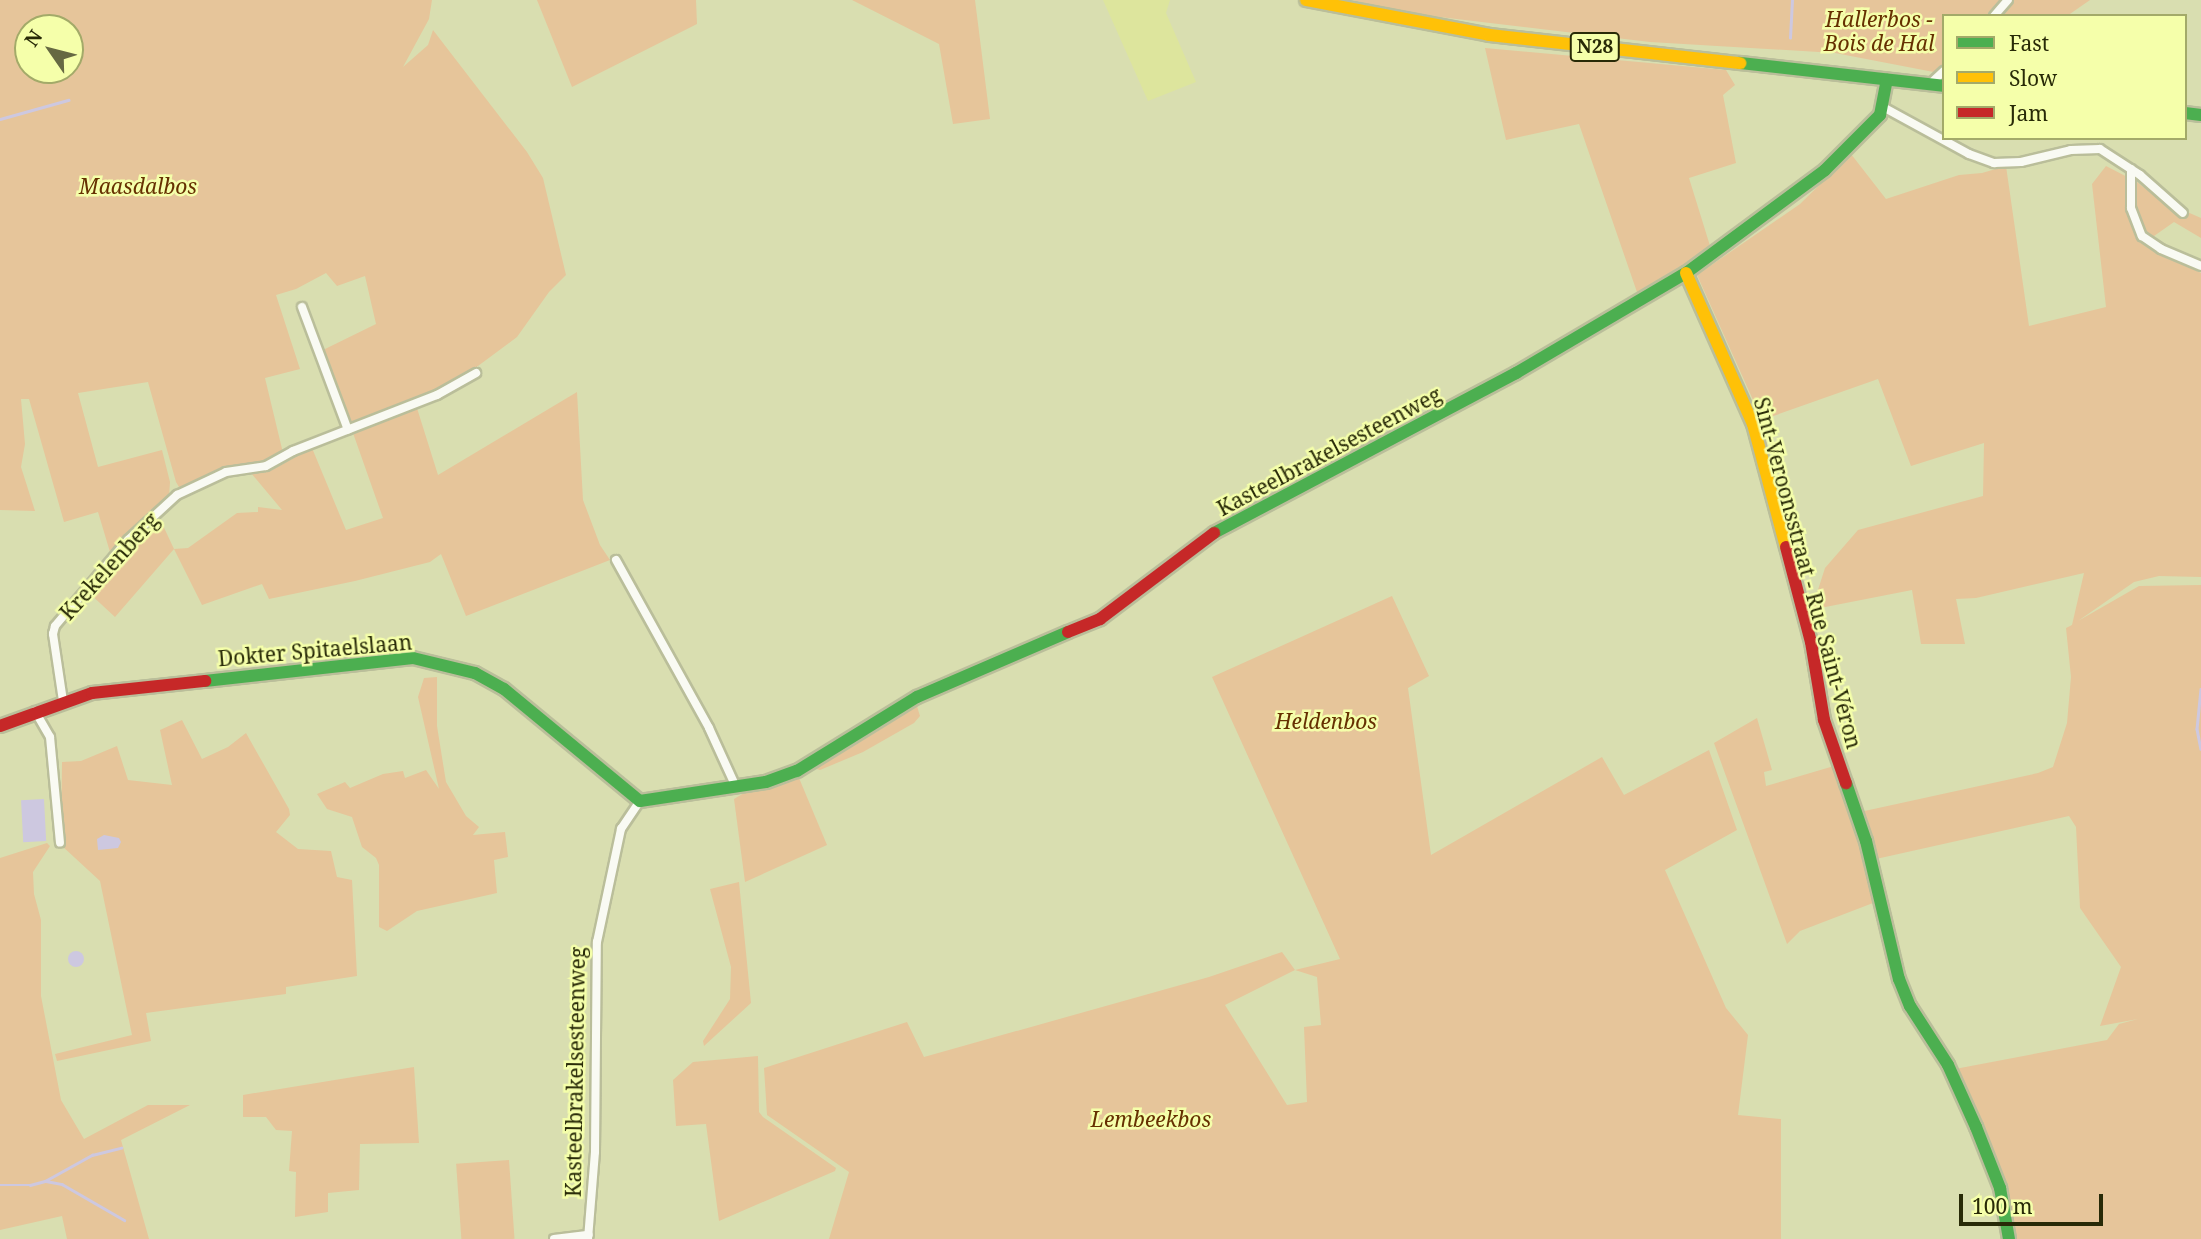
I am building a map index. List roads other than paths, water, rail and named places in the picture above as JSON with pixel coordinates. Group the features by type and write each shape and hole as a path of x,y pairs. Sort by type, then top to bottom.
{"street":[{"name":"N28","path":"1306,0 1477,33 1937,85"},
{"path":"1996,14 2008,0"},
{"path":"1886,80 1883,107 1942,139"},
{"name":"Kasteelbrakelsesteenweg","path":"589,1237 594,1152 597,942 621,829 640,801 736,788 766,782 797,771 917,697 1100,620 1205,538 1516,373 1686,273 1810,185 1871,125 1883,107"},
{"path":"1943,140 1969,154 1994,163 2021,162 2071,150 2100,149 2112,154 2183,213"},
{"path":"2131,169 2131,208 2142,236 2161,249 2201,266"},
{"name":"Sint-Veroonsstraat - Rue Saint-Véron","path":"1686,273 1753,424 1811,642 1822,712 1866,841 1899,979 1910,1006 1948,1065 1976,1127 2000,1188 2009,1239"},
{"path":"302,307 348,430"},
{"name":"Krekelenberg","path":"63,701 53,634 55,626 128,540 177,495 226,472 266,466 293,451 437,395 476,373"},
{"path":"616,560 709,728 736,788"},
{"name":"Dokter Spitaelslaan","path":"0,726 63,701 126,688 413,658 475,673 504,689 640,801"},
{"path":"35,711 50,732 60,843"},
{"path":"554,1239 589,1237"}],"waterway":[{"path":"1790,38 1792,0"},
{"path":"0,119 68,100"},
{"path":"2201,689 2197,729 2201,749"},
{"path":"0,1185 30,1185 45,1181 92,1155 121,1148"},
{"path":"46,1181 62,1184 124,1220"}],"park label":[{"name":"Hallerbos - Bois de Hal","path":"1879,31"},
{"name":"Maasdalbos","path":"138,186"},
{"name":"Heldenbos","path":"1326,721"},
{"name":"Lembeekbos","path":"1151,1119"}]}
